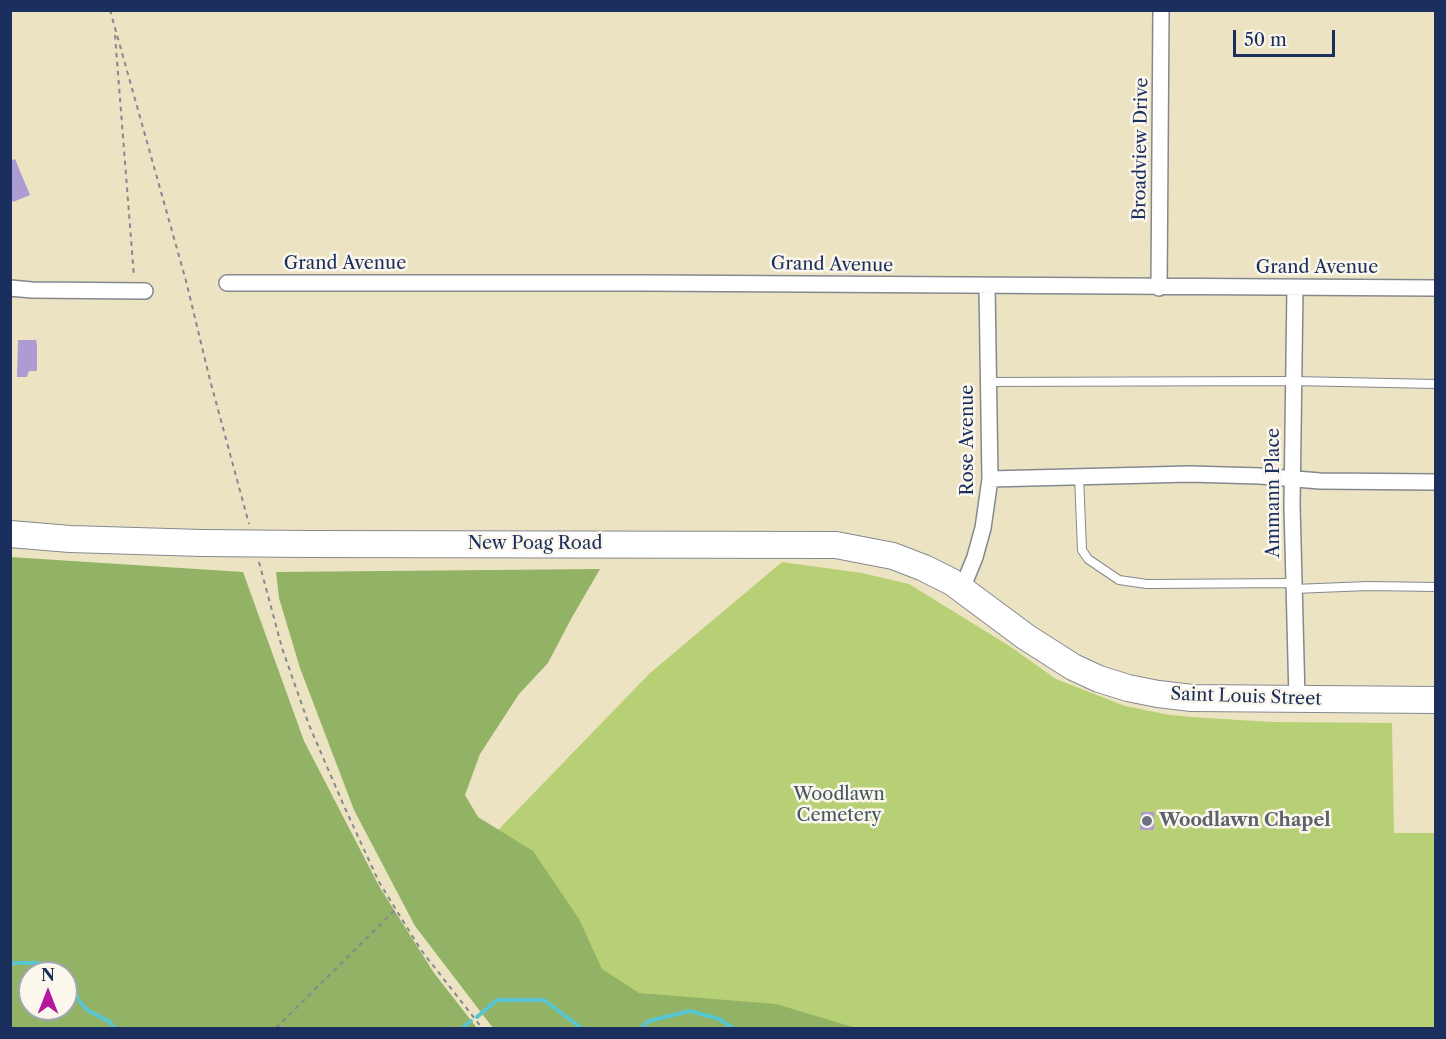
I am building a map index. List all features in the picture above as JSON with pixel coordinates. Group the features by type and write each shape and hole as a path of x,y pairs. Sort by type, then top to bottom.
{"main road":[{"name":"New Poag Road","path":"10,534 82,540 202,543 836,545 893,556 924,568 962,589 1033,641"},
{"name":"Saint Louis Street","path":"1033,641 1073,667 1099,679 1158,694 1192,698 1436,700"}],"street":[{"name":"Broadview Drive","path":"1159,288 1161,10"},
{"name":"Grand Avenue","path":"227,283 1436,288"},
{"name":"Rose Avenue","path":"962,589 975,557 983,528 990,479 987,286"},
{"path":"10,288 145,291"},
{"name":"Ammann Place","path":"1295,288 1292,479 1297,699"},
{"path":"990,479 1190,474 1349,482 1436,482"}],"lane":[{"path":"987,382 1293,381 1436,384"},
{"path":"1079,476 1082,550 1088,559 1119,580 1147,584 1436,587"}],"path":[{"path":"114,27 134,266 134,276 129,291"},
{"path":"276,1029 396,909"}],"green space":[{"path":"10,557 243,572 304,741 379,886 434,973 477,1028 11,1028"},
{"name":"Woodlawn Cemetery","path":"782,562 862,573 909,584 1008,645 1056,679 1125,706 1170,715 1206,718 1273,722 1392,723 1394,833 1435,833 1435,1028 601,1028 441,889 650,673"},
{"path":"600,569 548,663 519,694 480,754 465,795 478,817 533,851 579,919 602,969 639,993 776,1004 856,1028 493,1028 415,926 354,810 300,668 279,598 276,572"}],"building":[{"path":"15,159 30,195 13,202 10,195 10,161"},
{"path":"18,340 36,340 37,371 29,371 27,377 17,377"},
{"name":"Woodlawn Chapel","path":"1141,812 1154,812 1154,830 1140,830"}],"waterway":[{"path":"10,963 18,963"},
{"path":"78,999 87,1010 110,1022 114,1028"},
{"path":"477,1017 497,1000 544,1000 581,1028"},
{"path":"641,1028 649,1021 690,1011 719,1019 733,1028"},
{"path":"462,1028 471,1021"}],"place":[{"name":"Woodlawn Chapel","path":"1147,821"}]}
